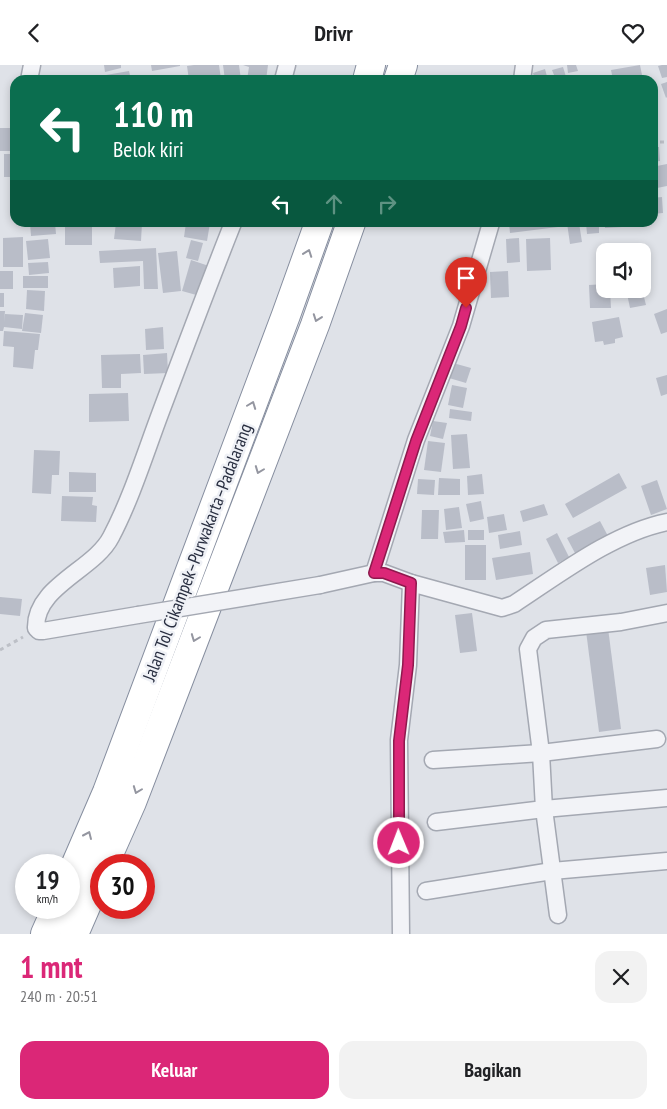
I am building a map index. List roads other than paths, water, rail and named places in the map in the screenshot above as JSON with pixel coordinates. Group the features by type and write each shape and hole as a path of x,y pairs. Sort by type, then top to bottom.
{"highway":[{"name":"Jalan Tol Cikampek–Purwakarta–Padalarang","path":"80,855 107,792 318,227"},
{"name":"Jalan Tol Cikampek–Purwakarta–Padalarang","path":"109,854 132,803 315,325 350,227"},
{"path":"74,934 90,897"},
{"path":"45,934 52,919"}],"street":[{"path":"231,227 132,489 110,539 99,553 59,585 44,603 36,622 36,628 39,631 320,585 374,573 384,573 411,583 502,608 514,604 591,554 646,526 667,521"},
{"path":"374,573 416,441 461,326 490,227"},
{"path":"401,934 399,741 408,665 411,583"},
{"path":"558,915 544,809 542,753 528,649 534,638 546,631 621,622 667,613"},
{"path":"433,760 542,753 657,739"},
{"path":"436,822 544,809 667,798"},
{"path":"426,891 552,871 667,861"}]}
